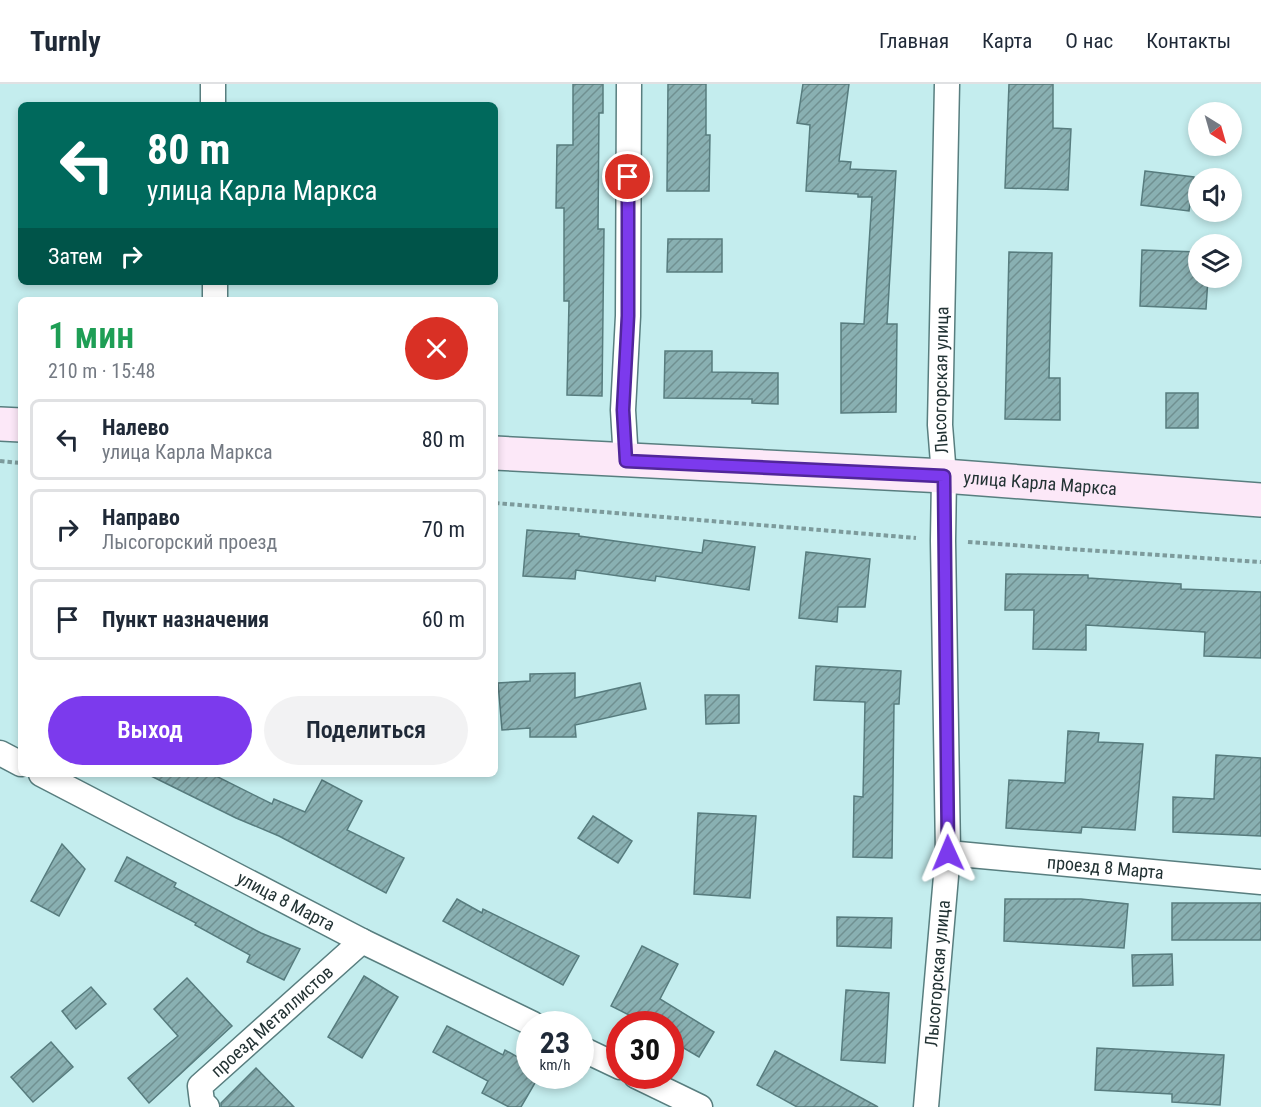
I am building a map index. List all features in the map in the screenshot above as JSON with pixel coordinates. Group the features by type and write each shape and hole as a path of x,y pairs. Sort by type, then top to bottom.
{"main road":[{"path":"0,424 18,425"},
{"name":"улица Карла Маркса","path":"498,453 944,476 1261,500"}],"street":[{"path":"213,84 213,102"},
{"path":"626,461 623,410 628,316 629,84"},
{"name":"Лысогорская улица","path":"926,1107 948,853 944,476 940,425 947,84"},
{"path":"0,753 18,762"},
{"name":"улица 8 Марта","path":"47,777 362,941 516,1016"},
{"name":"проезд 8 Марта","path":"948,853 1261,882"},
{"name":"проезд Металлистов","path":"207,1107 202,1102 200,1086 362,941"},
{"path":"663,1089 700,1107"}],"path":[{"path":"0,461 18,463"},
{"path":"498,503 943,541 1261,562"}],"building":[{"path":"573,84 603,84 603,113 599,113 598,229 604,229 602,396 567,395 569,301 564,301 564,208 556,208 557,145 573,145"},
{"path":"668,84 706,84 706,135 710,135 709,191 667,191"},
{"path":"803,84 849,84 839,161 851,162 850,169 896,171 887,324 897,324 896,412 841,413 841,323 864,324 872,197 806,191 810,125 797,123"},
{"path":"1009,84 1053,84 1053,128 1071,129 1068,190 1005,188"},
{"path":"1145,171 1188,176 1188,211 1141,205"},
{"path":"668,239 722,239 722,272 667,272"},
{"path":"1142,250 1188,252 1188,288 1207,288 1206,309 1140,306"},
{"path":"1009,252 1052,253 1049,378 1060,378 1060,420 1005,419"},
{"path":"665,351 712,351 712,372 778,373 778,404 752,403 752,399 664,398"},
{"path":"1166,393 1198,393 1198,428 1166,428"},
{"path":"527,530 579,534 579,536 702,553 704,540 755,547 749,590 656,576 655,581 576,570 575,579 523,576"},
{"path":"806,552 870,559 865,607 838,607 837,622 799,618"},
{"path":"1006,574 1088,575 1088,578 1181,584 1181,589 1261,592 1261,658 1204,656 1205,632 1086,625 1086,650 1033,649 1034,610 1005,610"},
{"path":"816,666 901,671 899,704 894,704 892,858 853,857 854,796 863,797 865,702 814,700"},
{"path":"575,673 575,698 640,683 646,709 575,725 576,737 530,737 530,728 502,730 498,683 530,681 530,674"},
{"path":"705,695 739,695 739,723 706,724"},
{"path":"1068,731 1099,733 1098,742 1143,744 1135,830 1082,827 1081,833 1006,828 1009,780 1065,783"},
{"path":"1216,755 1261,758 1261,836 1173,832 1173,797 1214,799"},
{"path":"153,777 218,777 272,804 274,799 305,812 322,780 362,801 347,830 404,858 386,893 279,836 236,818"},
{"path":"698,813 756,816 750,898 694,894"},
{"path":"593,816 632,841 618,863 578,838"},
{"path":"62,844 85,869 59,916 31,901"},
{"path":"127,857 176,883 174,887 261,933 300,949 284,980 247,962 250,955 195,925 196,923 115,881"},
{"path":"457,899 482,913 483,909 579,956 563,985 443,921"},
{"path":"1005,899 1081,899 1128,904 1124,948 1004,941"},
{"path":"1172,903 1261,903 1261,940 1172,940"},
{"path":"837,917 892,918 891,948 837,946"},
{"path":"642,946 678,964 660,999 680,1011 621,1011 611,1006"},
{"path":"1172,954 1173,985 1133,986 1132,955"},
{"path":"364,976 398,997 362,1058 328,1037"},
{"path":"187,978 232,1026 149,1103 128,1078 178,1036 154,1009"},
{"path":"91,987 106,1004 76,1029 62,1011"},
{"path":"846,990 889,993 885,1063 841,1060"},
{"path":"684,1014 714,1032 699,1057 684,1048"},
{"path":"447,1026 503,1055 505,1050 516,1056 516,1089 531,1089 521,1107 509,1107 482,1093 488,1081 433,1052"},
{"path":"51,1042 73,1067 33,1102 11,1077"},
{"path":"1097,1048 1224,1055 1220,1105 1172,1102 1172,1094 1095,1090"},
{"path":"775,1051 878,1107 797,1107 757,1085"},
{"path":"256,1068 294,1107 221,1107 221,1103"}],"route":[{"path":"628,177 628,316 623,410 626,461 944,476 948,853"}]}
